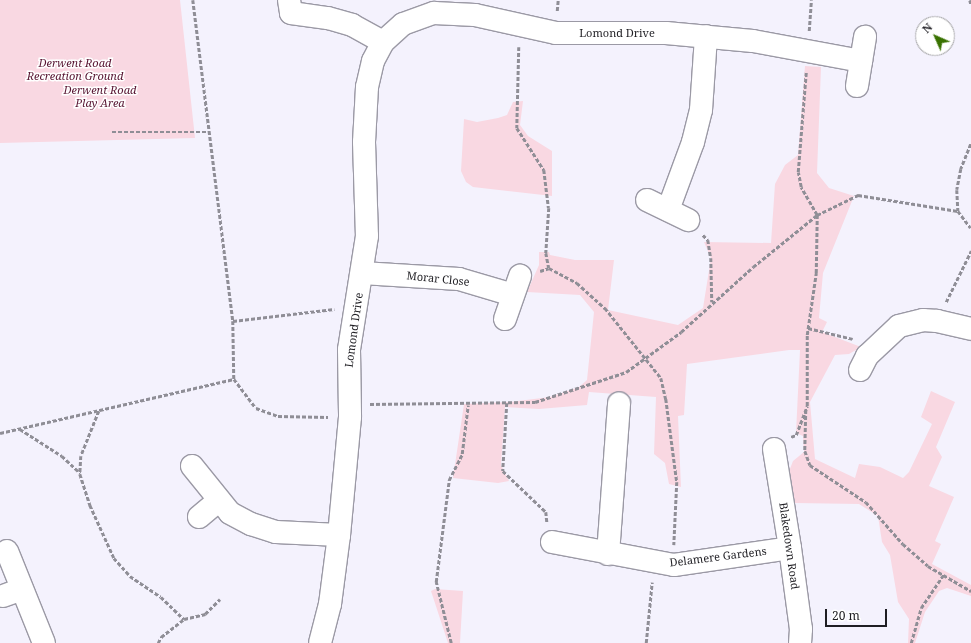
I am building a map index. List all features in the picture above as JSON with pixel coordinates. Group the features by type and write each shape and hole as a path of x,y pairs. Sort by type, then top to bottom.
{"street":[{"path":"290,6 352,24 383,42"},
{"name":"Lomond Drive","path":"320,643 330,604 339,535 350,411 349,357 367,236 364,142 367,87 373,61 383,42 403,24 434,13 475,15 520,27 556,33 666,32 753,41 860,61"},
{"path":"668,210 694,142 700,116 706,36"},
{"path":"857,86 865,37"},
{"path":"647,200 688,220"},
{"name":"Morar Close","path":"362,273 459,279 516,285 505,319"},
{"path":"860,370 867,356 880,341 899,326 923,320 937,320 971,328"},
{"path":"608,554 619,403"},
{"name":"Blakedown Road","path":"774,449 801,629 800,643"},
{"path":"192,466 230,513 251,524 276,532 339,535"},
{"path":"199,517 219,500"},
{"name":"Delamere Gardens","path":"552,542 664,564 790,548"},
{"path":"7,551 12,592 44,643"}],"path":[{"path":"193,0 208,132 233,320 234,379 256,408 278,416 507,402 535,402 626,372 681,332 712,302 817,215 858,195 958,211"},
{"path":"811,0 798,172 801,187 817,215 816,273 807,335 807,406 805,451 810,466 866,502 903,544 942,575 971,591"},
{"path":"970,0 971,4"},
{"path":"520,27 517,128 544,170 549,208 546,253 549,268 577,283 605,308 659,374 666,399 677,482 664,564 646,643"},
{"path":"112,132 208,132"},
{"path":"971,144 959,176 957,190 958,211 971,228"},
{"path":"688,220 708,240 712,302"},
{"path":"937,320 971,251"},
{"path":"233,320 357,306"},
{"path":"0,434 234,379"},
{"path":"507,402 503,471 546,512 552,542"},
{"path":"451,643 436,582 449,480 462,454 468,405"},
{"path":"774,449 796,434 807,406"},
{"path":"99,411 81,456 80,474 90,505 114,558 130,576 161,597 184,619"},
{"path":"20,429 62,456 80,474"},
{"path":"911,643 921,608 942,575"},
{"path":"158,643 161,637 184,619 204,614 220,599"}],"green space":[{"name":"Derwent Road Recreation Ground","path":"0,0 180,0 195,138 0,143"},
{"path":"805,66 821,67 817,173 829,188 854,196 823,273 819,318 827,322 822,332 861,347 849,354 835,355 810,402 815,459 855,478 859,464 880,467 903,478 909,472 932,424 921,417 931,391 955,402 936,447 942,457 929,486 954,497 935,541 941,544 932,564 971,585 971,596 947,588 939,591 925,612 915,643 908,643 909,619 898,602 890,555 882,542 878,516 859,504 795,503 791,494 788,474 793,461 804,452 803,436 796,433 800,350 789,350 687,364 684,415 678,416 681,487 669,484 665,463 654,454 656,397 589,392 587,405 539,409 505,407 501,465 509,481 498,483 453,478 464,404 510,402 550,397 579,387 587,380 594,312 580,295 527,292 539,265 539,252 549,252 550,255 575,260 614,260 608,310 678,325 703,308 711,258 704,242 771,243 775,184 785,165 798,155"},
{"path":"523,101 520,125 528,136 552,151 552,196 473,187 466,182 461,171 464,119 477,122 498,118 507,115 513,102"},
{"path":"435,589 463,591 460,643 448,643 431,591"}],"park label":[{"name":"Derwent Road Play Area","path":"100,97"}]}
